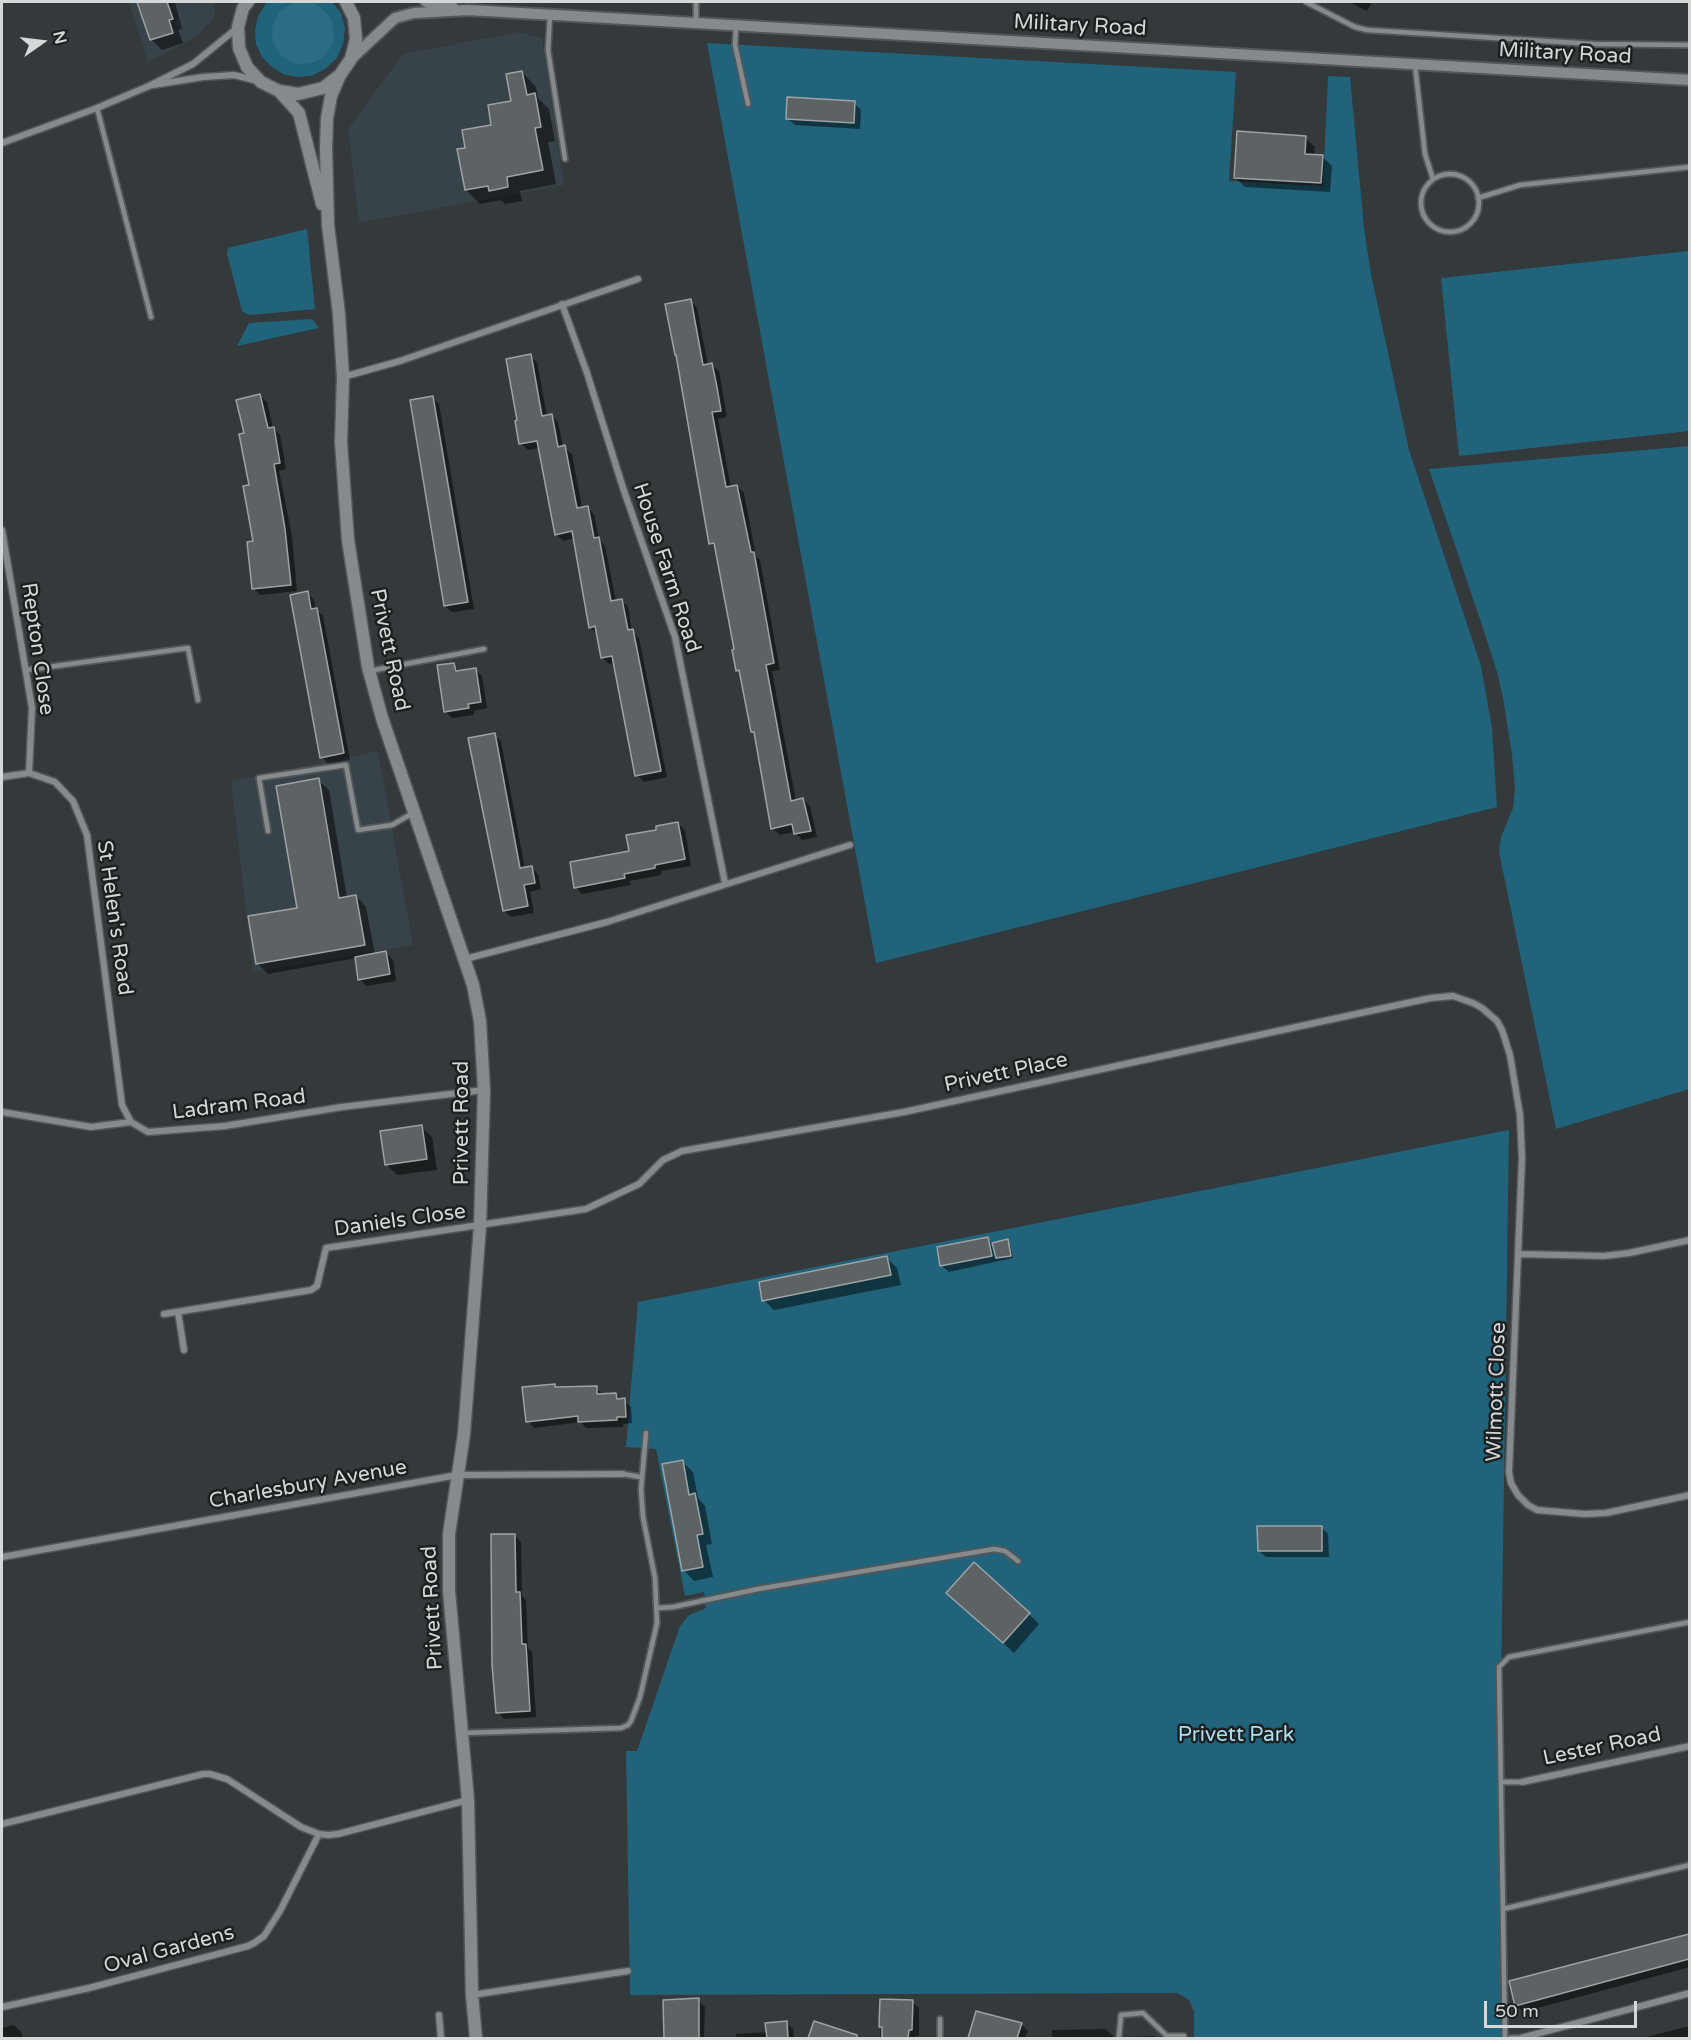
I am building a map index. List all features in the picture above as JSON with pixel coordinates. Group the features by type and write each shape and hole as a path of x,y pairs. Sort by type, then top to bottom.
{"main road":[{"path":"248,2 240,7 238,27 239,48 247,67 261,82 279,91 298,94 323,88 340,75 351,59 356,39 354,18 346,2"},
{"name":"Privett Road","path":"340,75 331,96 327,117 328,225 339,314 343,376 341,442 348,540 369,671 413,813 473,985 480,1021 484,1090 480,1226 464,1434 449,1534 449,1592 468,1800 472,1995 476,2038"},
{"name":"Privett Road","path":"279,91 299,113 328,225"}],"street":[{"name":"Military Road","path":"426,2 468,10"},
{"name":"Military Road","path":"351,59 395,18 414,13 468,10 1689,80"},
{"path":"2,143 149,86 193,64 238,27"},
{"path":"149,86 203,77 234,75 261,82"},
{"path":"343,376 400,361 638,279"},
{"name":"House Farm Road","path":"562,304 622,488 675,637 725,883"},
{"name":"Repton Close","path":"2,530 32,708 29,773"},
{"name":"St Helen's Road","path":"2,777 29,773 56,783 73,801 87,835 122,1105 130,1122"},
{"path":"464,959 607,922 850,845"},
{"name":"Privett Place","path":"480,1226 593,1206 639,1184 663,1160 682,1151 904,1112 1443,996 1461,998 1482,1008 1497,1021 1507,1042 1512,1067"},
{"name":"Wilmott Close","path":"1512,1067 1520,1115 1521,1141 1519,1254 1509,1472 1511,1484 1518,1495 1537,1510 1584,1514 1606,1513 1689,1496"},
{"name":"Ladram Road","path":"2,1112 91,1127 130,1122 148,1132 225,1126 342,1107 484,1090"},
{"name":"Daniels Close","path":"164,1314 311,1290 317,1286 326,1248 480,1226"},
{"path":"1519,1254 1604,1256 1644,1251 1689,1240"},
{"path":"178,1312 184,1350"},
{"name":"Charlesbury Avenue","path":"2,1557 457,1475 623,1474"},
{"name":"Lester Road","path":"1522,1782 1689,1746"},
{"path":"2,1824 191,1775 210,1774 234,1782 302,1827 319,1834 338,1834 468,1800"},
{"name":"Oval Gardens","path":"2,2007 89,1989 254,1943 264,1936 277,1917 319,1834"},
{"path":"472,1995 628,1971"},
{"path":"1521,2038 1689,1993"},
{"path":"439,2015 441,2038"}],"lane":[{"path":"696,2 696,22"},
{"path":"1306,2 1355,27 1367,30 1594,44 1689,45"},
{"path":"549,15 548,50 565,159"},
{"path":"736,26 735,45 748,104"},
{"path":"1415,64 1425,154 1433,179"},
{"path":"97,108 152,317"},
{"path":"1478,198 1520,185 1689,167"},
{"path":"1441,175 1461,176 1469,181 1478,198 1475,216 1469,224 1453,231 1443,231 1434,227 1422,213 1420,204 1426,186 1441,175"},
{"path":"26,670 188,648 198,700"},
{"path":"369,671 484,649"},
{"path":"268,831 259,777 345,765 358,830 392,825 413,813"},
{"path":"462,1733 621,1728 628,1725 635,1713 654,1642 658,1608 644,1517 641,1477 646,1433"},
{"path":"623,1474 641,1477"},
{"path":"658,1608 994,1549 1005,1551 1018,1561"},
{"path":"1505,2038 1499,1667 1509,1657 1689,1622"},
{"path":"1501,1782 1522,1782"},
{"path":"1503,1909 1689,1865"},
{"path":"1119,2036 1121,2015 1143,2013 1167,2036 1184,2036"},
{"path":"940,2019 940,2038"},
{"path":"1510,2038 1521,2038"}],"shaded area":[{"path":"129,2 213,2 215,16 199,35 148,62"},
{"path":"303,2 320,7 325,11 329,16 334,33 329,50 325,55 320,59 303,64 286,59 281,55 277,50 272,33 277,16 281,11 286,7"},
{"path":"518,32 542,38 564,185 359,223 348,129 403,54"},
{"path":"378,751 413,945 253,972 231,781"}],"green space":[{"path":"267,2 332,2 341,13 345,28 343,44 337,58 325,69 311,76 297,77 283,74 272,67 262,57 256,44 255,30 258,16"},
{"path":"707,43 1236,72 1229,181 1323,186 1328,76 1350,77 1364,228 1371,274 1409,450 1481,666 1492,728 1497,807 876,963"},
{"path":"307,229 315,309 252,315 242,311 227,254 228,248"},
{"path":"1689,251 1689,431 1459,456 1441,278"},
{"path":"312,319 319,328 237,346 249,323"},
{"path":"1689,446 1689,1089 1556,1129 1499,852 1501,837 1513,808 1515,789 1503,698 1482,625 1429,469"},
{"name":"Privett Park","path":"1509,1130 1499,1829 1501,2038 1194,2038 1194,2012 1189,2000 1177,1993 630,1995 626,1751 637,1751 680,1626 689,1615 706,1608 704,1592 685,1596 656,1449 626,1447 638,1302"}],"building":[{"path":"137,2 167,2 173,19 169,20 173,33 150,40"},
{"path":"522,71 527,95 535,93 541,127 535,128 543,170 507,177 508,187 489,191 488,186 465,190 457,149 465,148 462,130 491,125 488,105 511,101 506,74"},
{"path":"787,97 855,101 854,123 786,119"},
{"path":"1237,131 1306,136 1305,154 1323,155 1321,183 1234,178"},
{"path":"691,299 703,365 712,363 717,387 721,411 712,412 726,487 737,485 751,552 754,552 774,663 766,665 791,801 803,798 811,831 794,834 792,824 771,829 754,732 751,732 739,670 736,671 714,543 709,544 665,304"},
{"path":"531,354 542,416 552,414 558,447 565,445 577,508 588,506 594,538 599,537 611,601 622,599 628,630 633,629 661,771 635,776 612,656 601,658 595,626 589,628 572,531 555,535 537,441 519,444 506,359"},
{"path":"260,394 268,428 274,427 280,463 274,464 285,529 291,585 252,589 247,542 253,541 243,486 249,485 239,434 244,433 236,400"},
{"path":"433,396 468,602 444,606 410,400"},
{"path":"308,591 311,609 317,608 344,753 320,758 290,595"},
{"path":"454,663 456,671 476,668 481,702 468,704 469,708 444,712 437,665"},
{"path":"495,733 520,868 532,866 535,883 524,885 528,906 503,911 468,738"},
{"path":"319,778 339,898 356,895 365,945 256,964 248,916 297,908 276,786"},
{"path":"678,822 685,859 624,874 625,878 574,888 570,862 629,851 626,835 656,830 656,826"},
{"path":"386,951 390,974 358,980 355,957"},
{"path":"422,1125 427,1159 385,1165 380,1131"},
{"path":"988,1237 992,1256 940,1266 937,1247"},
{"path":"1008,1239 1011,1256 996,1258 992,1243"},
{"path":"887,1256 891,1275 762,1301 759,1282"},
{"path":"555,1384 555,1387 597,1386 597,1394 616,1393 617,1399 625,1398 626,1417 617,1417 617,1420 578,1422 578,1416 526,1422 522,1387"},
{"path":"683,1460 689,1495 695,1493 703,1534 697,1535 703,1567 682,1571 662,1464"},
{"path":"1257,1526 1322,1526 1322,1551 1258,1551"},
{"path":"491,1534 515,1534 516,1592 520,1592 522,1644 526,1644 530,1711 496,1713 492,1665"},
{"path":"974,1562 1030,1613 1003,1643 946,1593"},
{"path":"1689,1934 1689,1959 1515,2006 1509,1981"},
{"path":"699,1998 699,2038 664,2038 663,2000"},
{"path":"880,1999 913,2000 912,2030 909,2030 908,2038 882,2038 882,2027 879,2027"},
{"path":"976,2011 1022,2023 1017,2038 968,2038"},
{"path":"787,2021 788,2038 767,2038 765,2023"},
{"path":"814,2021 857,2035 857,2038 808,2038"}]}
